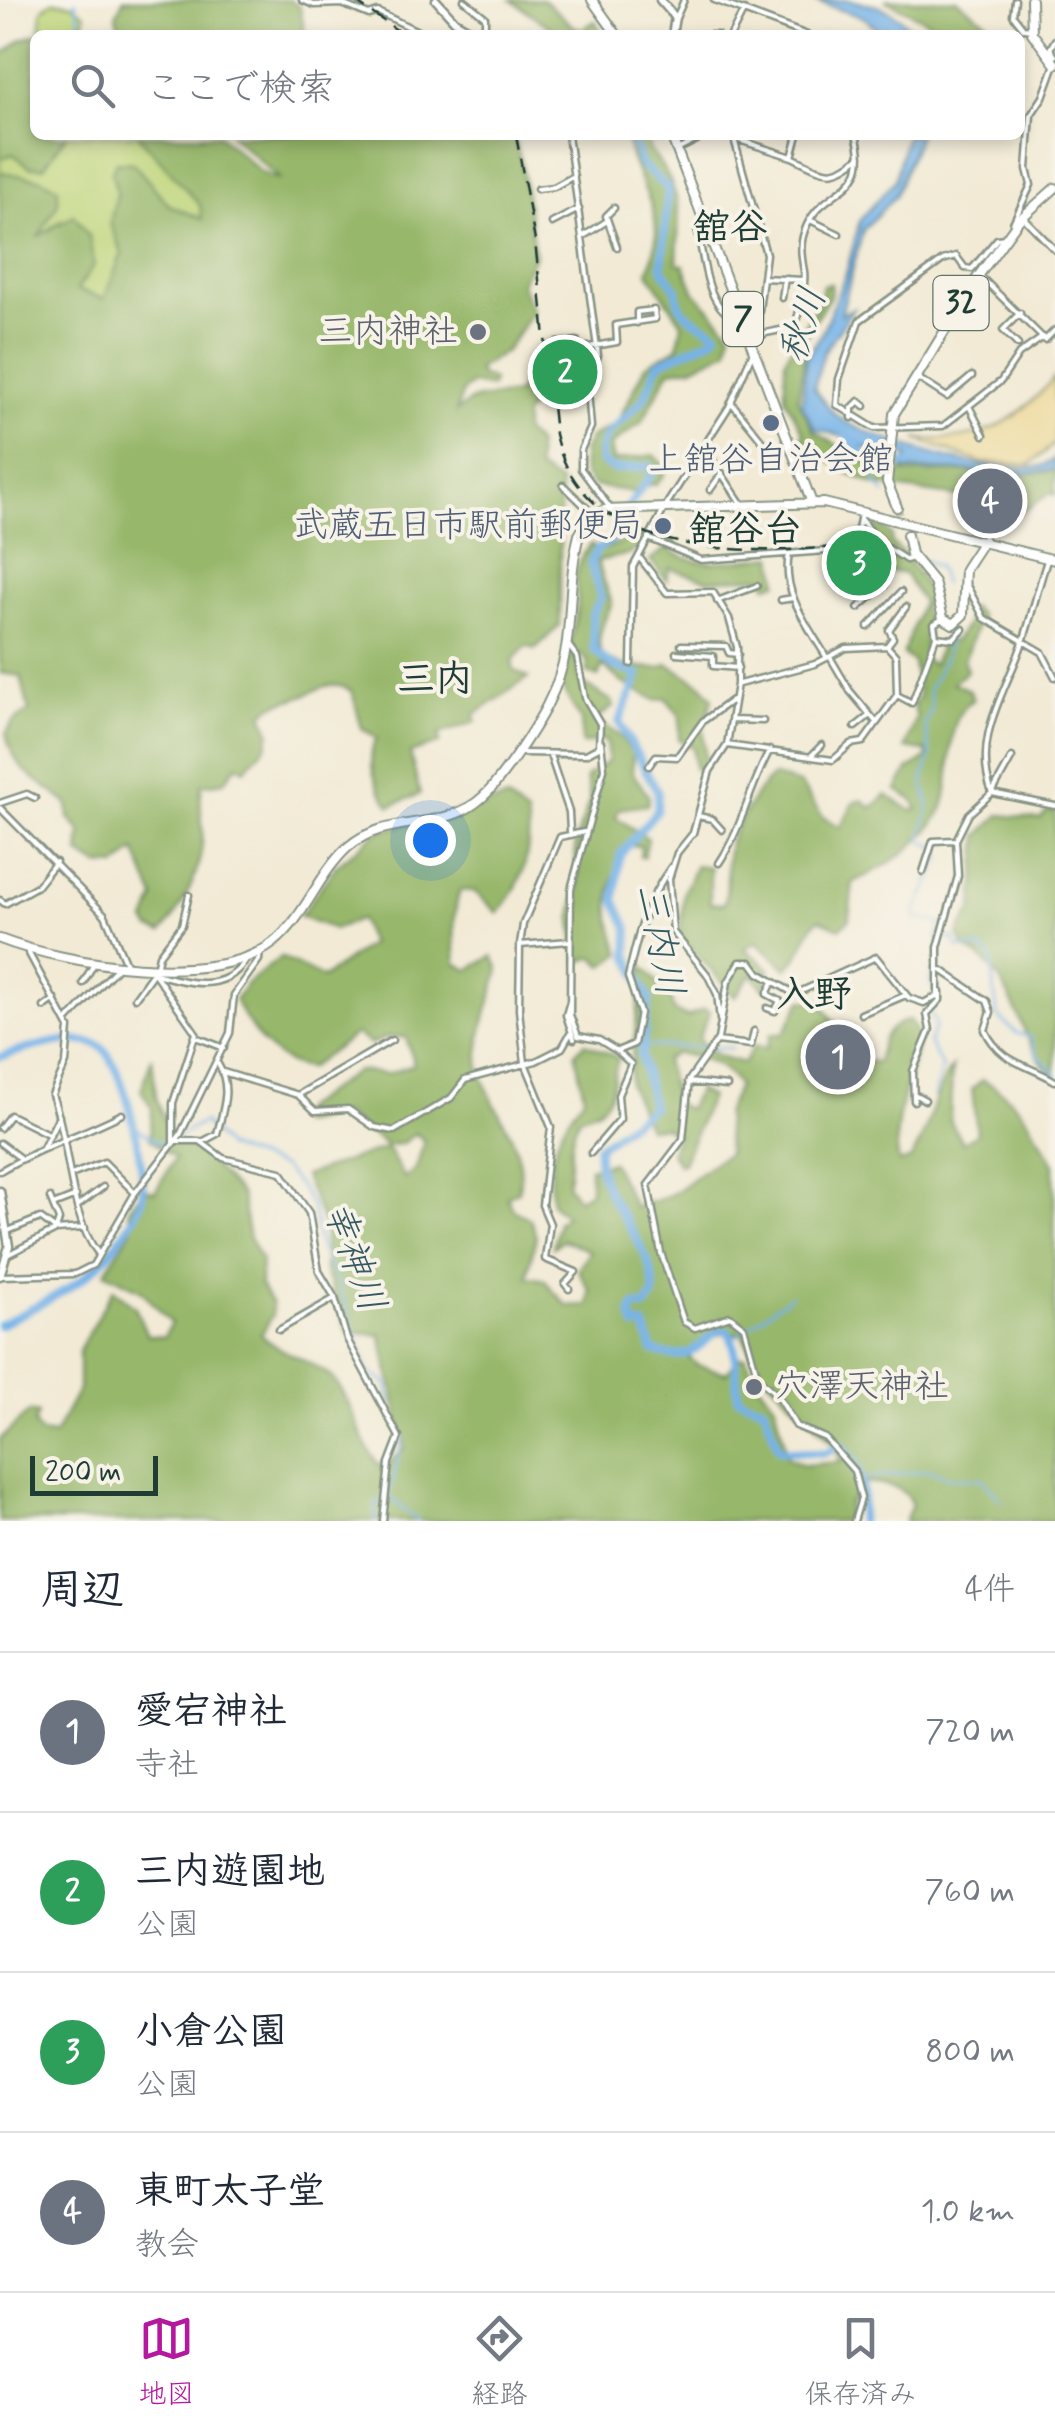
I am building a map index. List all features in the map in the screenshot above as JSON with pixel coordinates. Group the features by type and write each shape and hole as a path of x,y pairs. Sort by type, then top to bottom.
{"main road":[{"path":"592,0 614,30"},
{"path":"1031,0 1031,30 1055,64"},
{"name":"7","path":"673,140 754,342 812,504"},
{"name":"32","path":"897,507 887,475 890,430 916,377 1005,238 1022,216 1055,188"},
{"path":"0,939 122,968 154,971 247,956 283,934 327,870 355,841 378,829 463,810 488,792 546,711 567,644 575,548 582,528 594,515 610,508 812,504 984,540 1051,559"},
{"path":"907,536 913,558 936,588 941,619 951,628 964,623 966,563 984,540"}],"street":[{"path":"302,0 314,5 342,4 371,16 378,12 416,30"},
{"path":"436,0 452,19 470,30"},
{"path":"464,0 485,18 480,30"},
{"path":"660,0 676,19"},
{"path":"673,30 684,0"},
{"path":"714,0 794,30"},
{"path":"1015,0 1013,16 1026,31 1031,30"},
{"path":"734,30 744,10"},
{"path":"1055,40 1050,49 1055,56"},
{"path":"1015,225 1030,185 1027,170 1031,115 1044,97 1055,64"},
{"path":"569,140 598,347 596,375 587,396 591,431 580,458 584,479 610,508"},
{"path":"677,150 696,140"},
{"path":"631,664 632,571 664,509 731,402 754,342 766,254 735,140"},
{"path":"743,140 837,173 862,155"},
{"path":"792,157 797,140"},
{"path":"754,342 794,329 803,280 800,253 810,220 851,182 862,155 858,140"},
{"path":"537,189 554,187 574,176"},
{"path":"582,237 607,221 614,208"},
{"path":"552,222 578,209"},
{"path":"1022,216 1055,250"},
{"path":"810,220 840,234"},
{"path":"607,221 618,247"},
{"path":"705,222 697,229 707,284 732,318 743,319"},
{"path":"1005,238 997,239 972,269 953,256 928,269 862,318 850,339 837,388 837,405 852,418 874,428 936,428 970,408 1001,381 1019,354 1043,337"},
{"path":"978,275 1046,340 1055,330"},
{"path":"763,278 803,280"},
{"path":"782,298 785,278"},
{"path":"1018,345 1003,330 1020,313"},
{"path":"556,343 576,341 578,348 616,344 616,325 637,323"},
{"path":"916,377 946,397 972,376"},
{"path":"852,418 852,408 859,401 865,406"},
{"path":"731,402 764,443"},
{"path":"970,408 984,435"},
{"path":"704,447 743,506"},
{"path":"710,490 722,473"},
{"path":"563,485 594,515"},
{"path":"648,538 701,560 857,548 861,516"},
{"path":"861,516 880,543 906,560 913,558"},
{"path":"789,554 786,571 794,598 828,658 876,722"},
{"path":"617,1051 634,1044 640,1018 628,977 636,934 653,893 693,833 710,771 727,745 738,668 728,618 711,592 664,592 652,568 638,557"},
{"path":"992,793 984,757 989,720 1023,641 1051,559"},
{"path":"964,580 984,618 1042,652 1055,677"},
{"path":"717,601 758,586"},
{"path":"858,608 885,586"},
{"path":"868,627 902,592"},
{"path":"782,600 794,598"},
{"path":"887,646 893,638 889,630 906,607"},
{"path":"899,617 906,622"},
{"path":"897,695 905,703 913,702 941,639 934,624 941,619"},
{"path":"941,639 956,638 963,629"},
{"path":"567,644 577,658 582,689 600,724 604,768 571,890 570,1001 576,1035 599,1040 631,1064 618,1094 620,1119 591,1153"},
{"path":"681,644 726,646 728,652 738,654"},
{"path":"705,655 706,646"},
{"path":"727,745 836,759 851,744 863,742 897,695 896,656 887,646 852,647 828,658 737,684"},
{"path":"676,653 713,656 713,666 738,668"},
{"path":"648,766 656,756 678,757 703,720 735,696"},
{"path":"854,727 870,716"},
{"path":"731,720 763,720"},
{"path":"517,754 592,753 601,742"},
{"path":"811,756 822,744"},
{"path":"718,863 740,828 741,815 770,750"},
{"path":"550,753 569,812 570,832"},
{"path":"914,1102 913,1071 930,1030 928,1014 940,1000 938,947 958,876 956,840 969,814 992,793 1012,757"},
{"path":"992,793 1055,806"},
{"path":"35,798 27,794 0,806 105,916 122,968 67,1021"},
{"path":"698,816 712,819 722,830"},
{"path":"569,1289 565,1284 576,1272 545,1259 543,1251 550,1224 542,1205 551,1128 525,1063 519,1010 520,945 523,924 556,845 570,832 584,832"},
{"path":"923,872 934,841 956,840"},
{"path":"0,900 5,904 36,886 56,862"},
{"path":"672,866 672,932 707,974 716,994 720,1025"},
{"path":"135,998 182,924 189,895"},
{"path":"520,945 569,941"},
{"path":"26,948 67,1021 68,1054 52,1093 60,1114 76,1196 100,1255"},
{"path":"0,1190 9,1254 0,1276 81,1272 100,1255 135,1192 174,1142 218,1063 234,1020 234,994 259,960 260,951"},
{"path":"154,971 208,984 234,977 247,956"},
{"path":"854,1521 861,1490 843,1454 833,1444 801,1431 778,1396 758,1378 751,1342 740,1322 730,1316 694,1328 681,1318 647,1189 683,1139 688,1082 713,1047 728,982 740,962 751,962 774,982 802,992 876,957 906,995 924,1003 934,999 940,987"},
{"path":"82,983 95,962"},
{"path":"941,970 987,1000 991,1012 985,1030 1003,1052 1024,1070 1055,1081"},
{"path":"154,971 192,1021 196,1036 173,1103 174,1142"},
{"path":"767,1008 775,1011 780,1000 767,994 774,982"},
{"path":"861,1014 906,995"},
{"path":"44,1007 55,1000"},
{"path":"223,1072 298,1095 316,1111 348,1109 374,1127 394,1131 447,1101 466,1080 562,1048 572,1037 566,1016 570,1001"},
{"path":"713,1047 751,1045 754,1031"},
{"path":"196,1036 224,1048"},
{"path":"298,1095 392,1040"},
{"path":"174,1142 202,1142 218,1132 226,1092 218,1063"},
{"path":"688,1082 727,1086"},
{"path":"914,1094 926,1100"},
{"path":"43,1148 60,1114"},
{"path":"0,1171 20,1158 122,1114"},
{"path":"0,1128 10,1115 50,1135"},
{"path":"202,1142 223,1158 250,1161 288,1179 309,1213 314,1258 335,1298 347,1339 399,1437 389,1463 383,1521"},
{"path":"0,1143 20,1158"},
{"path":"71,1174 105,1162 135,1192"},
{"path":"79,1205 102,1187"},
{"path":"53,1205 76,1196"},
{"path":"50,1198 58,1220 56,1229"},
{"path":"8,1231 40,1218 56,1229"},
{"path":"9,1254 56,1229 86,1228"},
{"path":"279,1330 335,1298"}],"green space":[{"path":"123,0 289,0 300,7 304,30 120,30 116,15"},
{"path":"511,0 544,0 574,27 583,29 595,21 600,30 554,30"},
{"path":"885,0 957,0 997,30 945,30"},
{"path":"52,1 72,4 85,14 83,30 40,30 42,10"},
{"path":"30,37 30,140 63,140 44,167 30,167 13,154 0,159 0,56"},
{"path":"59,140 142,140 200,205 203,221 169,205 143,175 112,172 117,194 110,224 122,253 105,299 76,290 86,278 61,220 38,237 58,203 41,179 0,172 0,159 13,154 30,167"},
{"path":"142,140 225,140 262,173 281,180 237,140 515,140 535,256 521,283 533,311 506,351 478,369 480,376 493,380 491,387 472,384 463,390 456,412 472,400 516,394 528,380 545,386 524,416 524,433 537,443 537,469 560,483 560,625 535,649 526,646 513,660 513,670 528,678 474,715 476,722 439,734 440,743 410,753 420,794 390,806 373,773 373,746 377,738 362,728 352,692 338,685 326,686 268,709 263,713 270,732 267,745 245,769 237,765 224,782 202,785 202,839 197,868 179,909 162,933 151,929 146,921 155,898 135,850 117,866 98,865 79,854 81,832 69,818 68,804 22,768 6,734 13,722 29,711 21,676 0,673 0,172 41,179 58,188 58,203 39,236 74,215 89,237 94,265 77,290 104,299 122,253 110,223 117,194 112,172 116,162 133,163 169,205 202,219 200,205"},
{"path":"626,140 649,140 649,149 668,177 677,202 677,263 684,265 694,291 731,332 728,350 693,367 670,370 642,422 610,446 613,461 654,455 663,465 664,475 656,484 644,486 640,493 594,486 584,475 583,451 590,438 617,423 646,366 678,347 682,323 648,272 656,233 654,216"},
{"path":"831,284 830,296 802,341 806,347 798,399 814,431 874,467 911,473 972,471 988,478 1055,470 1055,495 1050,493 1018,515 1011,506 970,489 966,498 875,485 842,470 800,439 804,433 785,398 785,359 821,297 823,285"},
{"path":"872,525 882,526 892,536 891,542 914,568 930,598 923,608 927,621 924,659 933,665 942,641 953,642 966,626 971,607 980,616 964,660 967,671 953,683 969,690 973,699 956,722 945,801 931,826 912,846 853,882 849,920 840,928 819,919 786,968 757,942 744,948 770,969 764,989 751,974 735,997 680,935 684,892 696,865 710,867 710,903 724,904 730,842 761,788 773,776 800,784 823,817 840,828 854,802 862,800 872,808 886,795 912,811 918,809 913,800 897,790 908,770 928,757 925,751 905,748 917,717 913,706 919,696 913,662 903,654 922,602 904,573 888,571 873,559 864,538"},
{"path":"637,536 640,543 630,554 597,561 612,604 599,639 603,655 622,665 653,668 668,664 702,685 713,698 703,728 706,767 695,769 693,748 679,739 680,716 666,698 655,700 621,682 603,665 598,677 588,673 587,660 579,653 576,661 580,682 612,701 613,707 595,720 622,737 633,754 632,772 649,797 647,805 619,809 616,817 648,839 644,857 640,856 641,846 627,845 615,874 610,910 621,954 603,966 594,957 578,962 572,919 578,887 575,843 590,799 586,777 608,761 606,740 582,744 581,720 562,688 578,604 576,576 581,558 591,544 599,551"},
{"path":"667,548 705,562 774,556 778,582 767,585 762,577 708,580 669,568 667,581 650,560"},
{"path":"507,799 527,815 524,867 514,891 498,913 474,891 460,890 454,935 456,963 468,970 493,956 499,969 482,1031 480,1068 519,1158 518,1191 507,1197 513,1209 530,1219 536,1236 527,1276 544,1280 567,1306 588,1305 590,1291 578,1269 590,1251 563,1240 553,1247 558,1222 566,1216 552,1204 551,1173 560,1134 584,1097 575,1053 585,1043 619,1058 607,1100 597,1110 579,1117 575,1126 567,1185 578,1199 590,1191 590,1168 612,1162 635,1208 662,1199 728,1154 725,1114 738,1086 727,1072 703,1059 676,1053 665,1060 676,1104 688,1109 698,1090 710,1097 683,1163 678,1164 671,1152 677,1134 664,1127 648,1128 629,1084 643,966 670,997 674,1011 687,1017 704,1009 710,1012 699,1037 707,1048 744,1063 754,1045 767,1048 771,1034 783,1034 802,1000 820,1001 859,1061 877,1062 886,1035 909,1020 919,1036 899,1115 899,1163 910,1160 917,1148 952,1067 950,1120 962,1142 977,1134 972,1089 982,1080 1016,1105 1054,1164 1055,1521 905,1521 912,1505 904,1493 892,1486 864,1483 849,1503 848,1521 0,1521 0,1439 29,1412 38,1414 34,1424 40,1433 54,1435 79,1389 79,1350 113,1289 135,1307 147,1335 164,1337 171,1323 142,1291 105,1272 132,1230 129,1209 144,1189 155,1192 175,1158 150,1139 152,1108 141,1090 152,1057 156,1097 172,1143 197,1149 241,1195 249,1238 261,1260 260,1285 272,1304 272,1316 261,1335 329,1375 350,1406 379,1465 389,1463 405,1448 381,1335 348,1332 325,1271 325,1227 304,1176 387,1147 404,1178 416,1169 424,1141 416,1133 401,1144 386,1145 343,1113 300,1124 301,1110 357,1071 387,1074 414,1065 406,1037 388,1037 371,1044 356,1034 309,1068 285,1060 264,1044 235,1000 245,985 281,957 323,978 370,944 360,919 334,929 300,916 336,866 377,832","holes":["741,1333 762,1372 834,1444 841,1462 804,1465 788,1458 775,1404 756,1380 746,1358 739,1357 726,1373 697,1365 684,1353 719,1334"]},
{"path":"1049,810 1055,811 1055,1078 1032,1046 996,974 965,948 958,934 973,908 979,835 1000,815 1040,819"}],"sand":[{"path":"1055,377 1055,443 1030,465 982,463 916,439 959,438 994,428 1025,408"}],"water":[{"path":"812,0 871,4 896,15 911,30 878,30 865,18"},
{"path":"905,140 917,140 895,196 863,230 841,314 853,309 824,352 814,388 841,419 888,440 985,466 1015,469 1039,466 1055,458 1055,470 988,478 972,471 903,470 908,456 856,446 845,437 815,429 802,405 806,358 821,335 846,274 860,220 895,180"}],"waterway":[{"path":"75,0 78,30"},
{"name":"三内川","path":"633,140 640,164 668,188 662,268 677,290 677,299 685,312 717,333 712,339 659,363 643,399 607,435 600,452 602,462 614,470 650,466 653,472 621,517 617,536 598,549 590,562 601,598 592,615 594,650 611,665 639,675 619,722 658,793 657,810 620,855 615,900 629,930 628,955 649,999 641,1056 652,1107 598,1147 599,1166 652,1275 654,1295 645,1307 635,1306 631,1315 635,1327 644,1325 653,1351 675,1356 696,1349 718,1330 728,1331 734,1345 738,1398 764,1407 779,1450 824,1453 841,1445 861,1480 860,1521"},
{"name":"秋川","path":"846,435 873,460 909,464"},
{"path":"875,464 875,482 885,494"},
{"path":"923,560 938,567 943,584"},
{"path":"950,631 945,657 929,689 931,709 925,724 930,757 923,780 929,808 921,840 942,856 916,911 916,919 941,923 937,939 954,938 958,948 980,948 991,957 997,1015 1016,1033 1030,1037 1037,1055 1055,1073"},
{"path":"935,966 929,982 937,994"},
{"path":"931,1012 936,1026 929,1043 942,1067 934,1096"},
{"path":"0,1057 74,1041 98,1045 108,1054 132,1118 143,1189 136,1213 90,1273 0,1325"},
{"path":"642,1046 732,1048"},
{"name":"幸神川","path":"178,1137 203,1122 226,1147 282,1167 312,1207 320,1248 338,1284 368,1372 387,1383 392,1415 403,1438 389,1497 376,1503 376,1521"},
{"name":"幸神川","path":"132,1124 157,1142 171,1139"},
{"path":"733,1339 791,1295"},
{"path":"863,1479 930,1470 948,1477 982,1479 1002,1501"},
{"path":"389,1497 418,1521"}],"tunnel":[{"path":"897,507 907,535"}],"railway":[{"path":"353,0 397,30"},
{"path":"517,140 535,241 555,434 572,476 599,506 633,528 674,541 762,550 847,546"}],"place":[{"name":"三内神社","path":"478,332"},
{"name":"三内遊園地","path":"565,372"},
{"name":"上舘谷自治会館","path":"771,423"},
{"name":"東町太子堂","path":"990,501"},
{"name":"武蔵五日市駅前郵便局","path":"663,526"},
{"name":"小倉公園","path":"859,563"},
{"name":"愛宕神社","path":"838,1057"},
{"name":"穴澤天神社","path":"754,1387"}],"district":[{"name":"舘谷","path":"730,228"},
{"name":"舘谷台","path":"745,530"},
{"name":"三内","path":"435,680"},
{"name":"入野","path":"814,995"}]}
